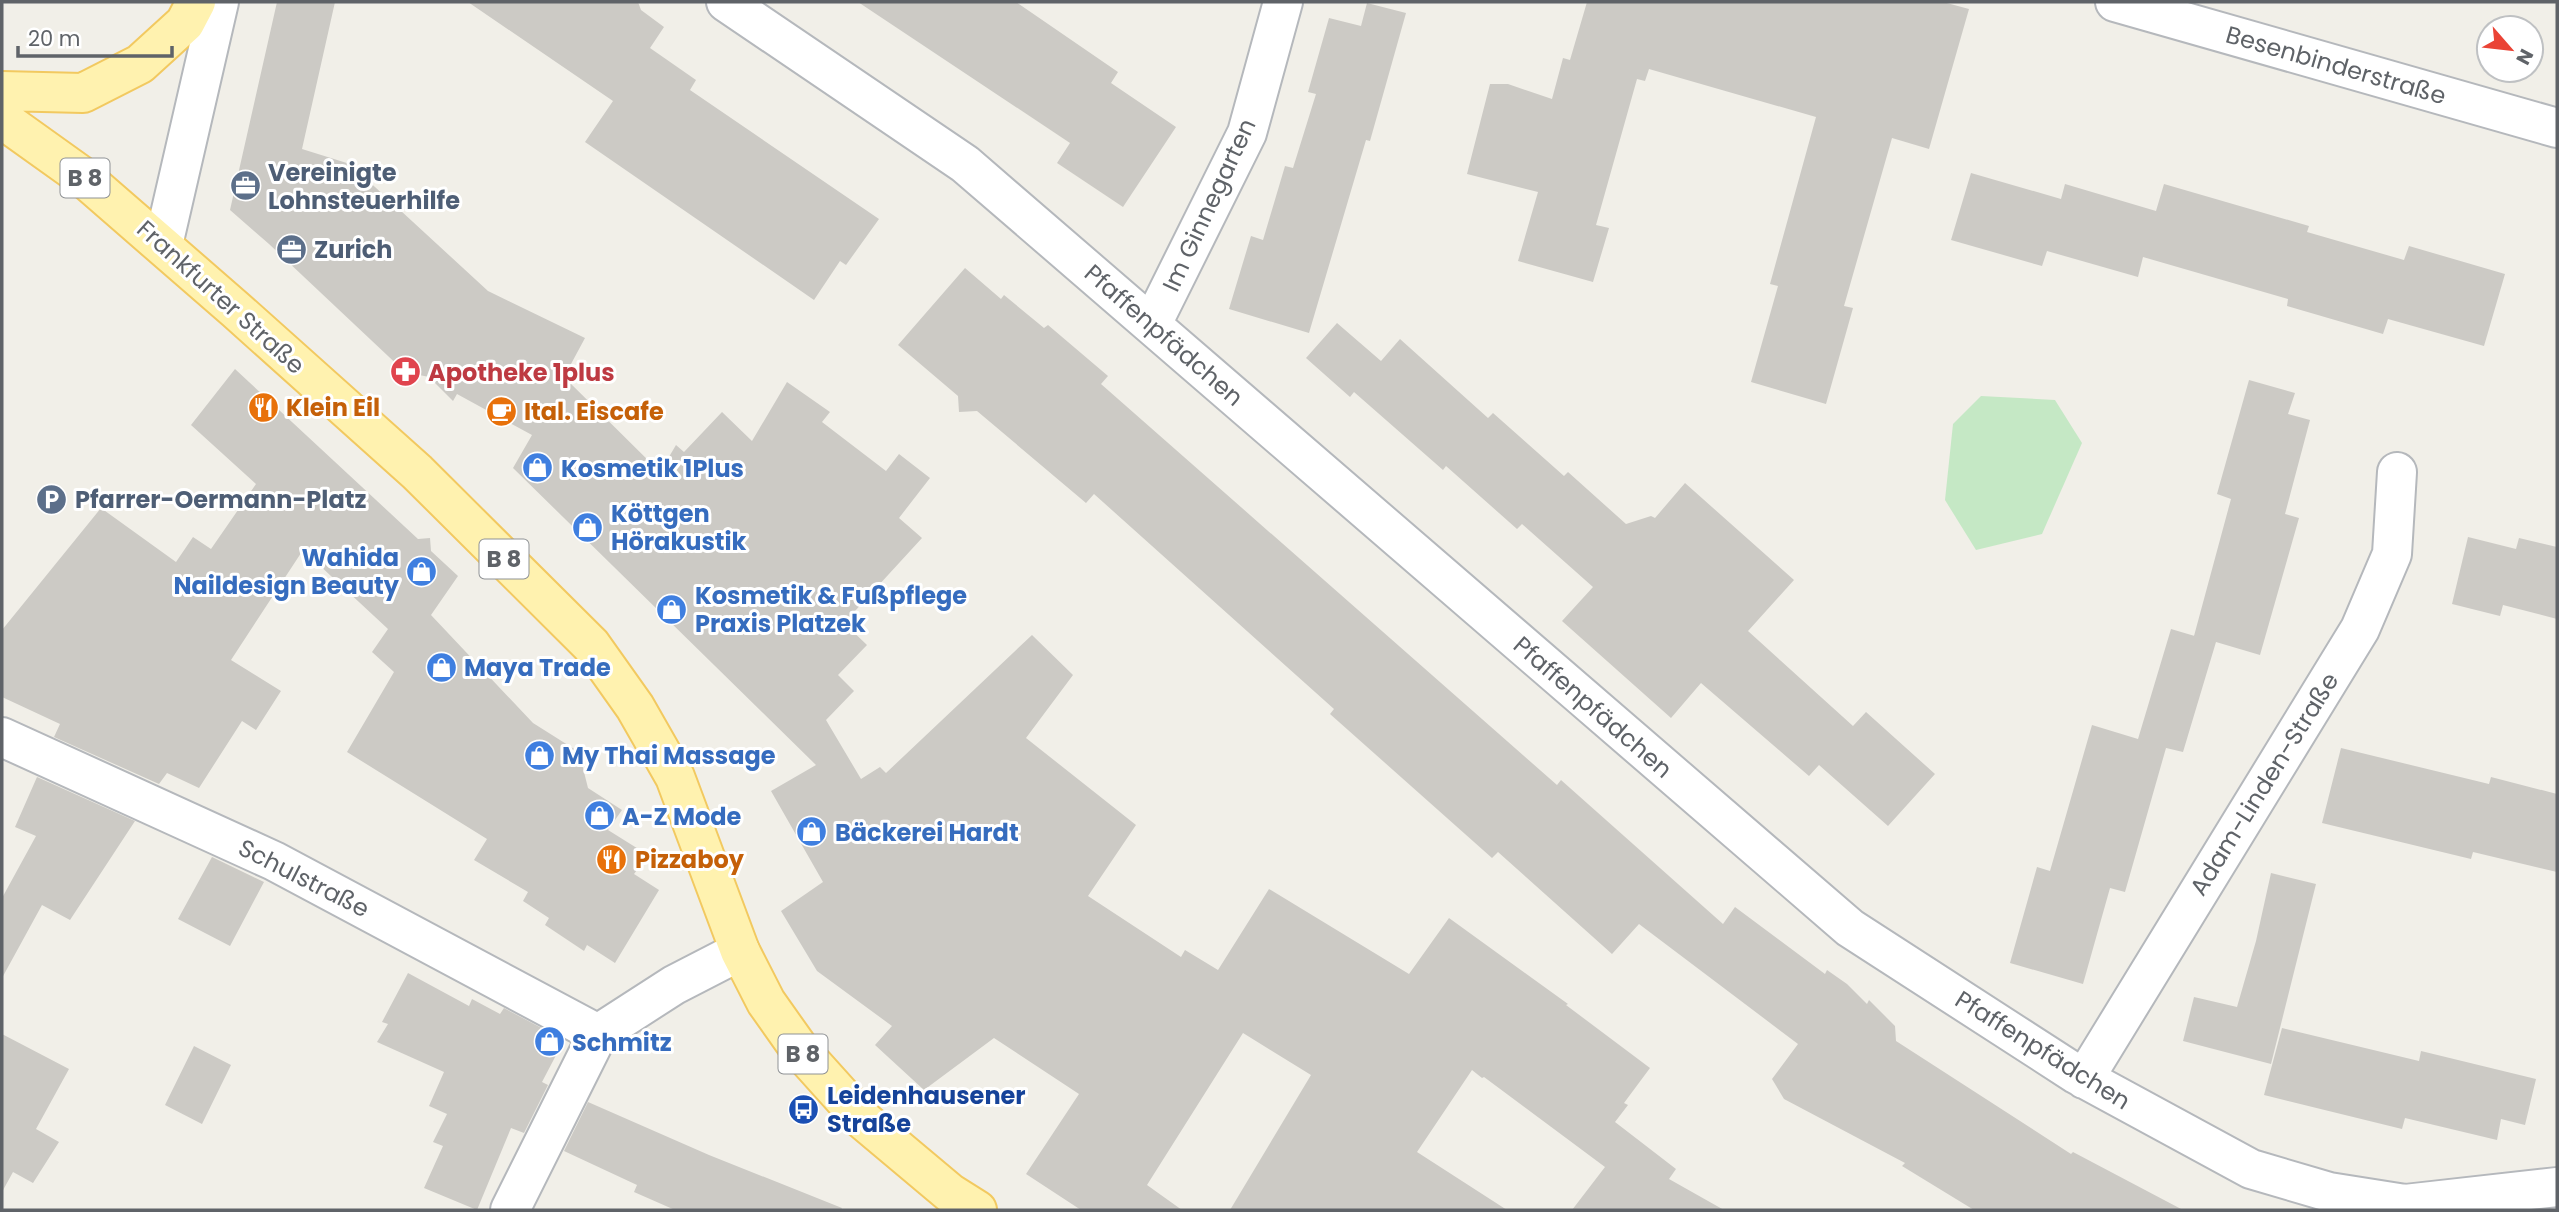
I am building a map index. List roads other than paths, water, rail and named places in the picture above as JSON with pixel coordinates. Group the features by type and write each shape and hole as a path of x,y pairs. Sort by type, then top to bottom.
{"main road":[{"path":"2,91 83,93 140,64 185,23 196,2"},
{"name":"Frankfurter Straße","path":"2,119 83,177 163,245 417,472 591,645 635,707 675,777 740,951 766,1002 800,1050 863,1120 950,1193 977,1210"}],"street":[{"path":"163,245 219,2"},
{"name":"Pfaffenpfädchen","path":"726,2 965,164 1850,928 2084,1079 2251,1169 2329,1192 2405,1204 2557,1187"},
{"name":"Im Ginnegarten","path":"1152,324 1247,133 1283,2"},
{"name":"Besenbinderstraße","path":"2115,2 2557,128"},
{"name":"Adam-Linden-Straße","path":"2084,1079 2360,629 2392,555 2397,472"},
{"name":"Schulstraße","path":"2,737 274,861 598,1034"},
{"path":"510,1210 598,1034 674,985 740,951"}],"place":[{"name":"Vereinigte Lohnsteuerhilfe","path":"245,186"},
{"name":"Zurich","path":"291,249"},
{"name":"Apotheke 1plus","path":"405,372"},
{"name":"Klein Eil","path":"263,407"},
{"name":"Ital. Eiscafe","path":"501,411"},
{"name":"Kosmetik 1Plus","path":"538,468"},
{"name":"Pfarrer-Oermann-Platz","path":"52,499"},
{"name":"Köttgen Hörakustik","path":"588,527"},
{"name":"Wahida Naildesign Beauty","path":"422,571"},
{"name":"Kosmetik & Fußpflege Praxis Platzek","path":"672,609"},
{"name":"Maya Trade","path":"441,667"},
{"name":"My Thai Massage","path":"539,755"},
{"name":"A-Z Mode","path":"599,816"},
{"name":"Bäckerei Hardt","path":"812,832"},
{"name":"Pizzaboy","path":"612,859"},
{"name":"Schmitz","path":"549,1042"},
{"name":"Leidenhausener Straße","path":"804,1109"}]}
